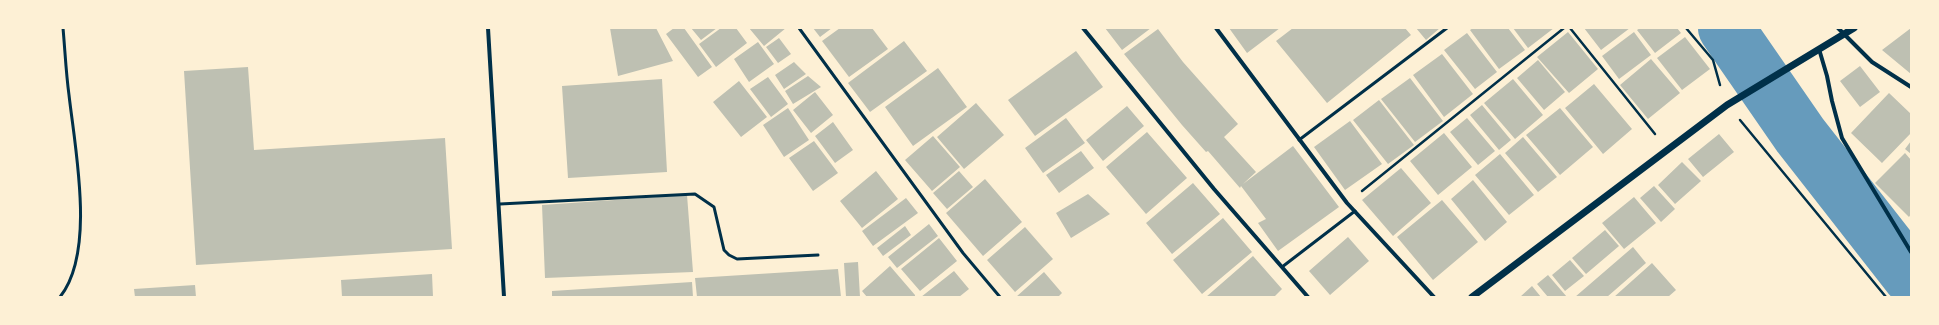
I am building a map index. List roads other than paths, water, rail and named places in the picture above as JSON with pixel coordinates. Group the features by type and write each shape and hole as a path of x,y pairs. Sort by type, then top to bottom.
{"street":[{"path":"488,28 500,204 504,297"},
{"path":"1083,28 1214,189 1308,297"},
{"path":"1216,28 1347,203 1434,297"},
{"path":"1838,28 1872,62 1911,87"},
{"path":"1472,297 1727,105 1854,28"},
{"path":"1819,49 1842,138 1911,252"}],"lane":[{"path":"60,297 64,292 75,266 80,223 79,177 68,91 63,28"},
{"path":"799,28 963,253 1000,297"},
{"path":"1299,140 1447,28"},
{"path":"500,204 695,194 714,207 724,250 729,255 737,259 818,255"},
{"path":"1282,268 1355,211"}],"waterway":[{"path":"1726,28 1800,135 1911,277"}]}
